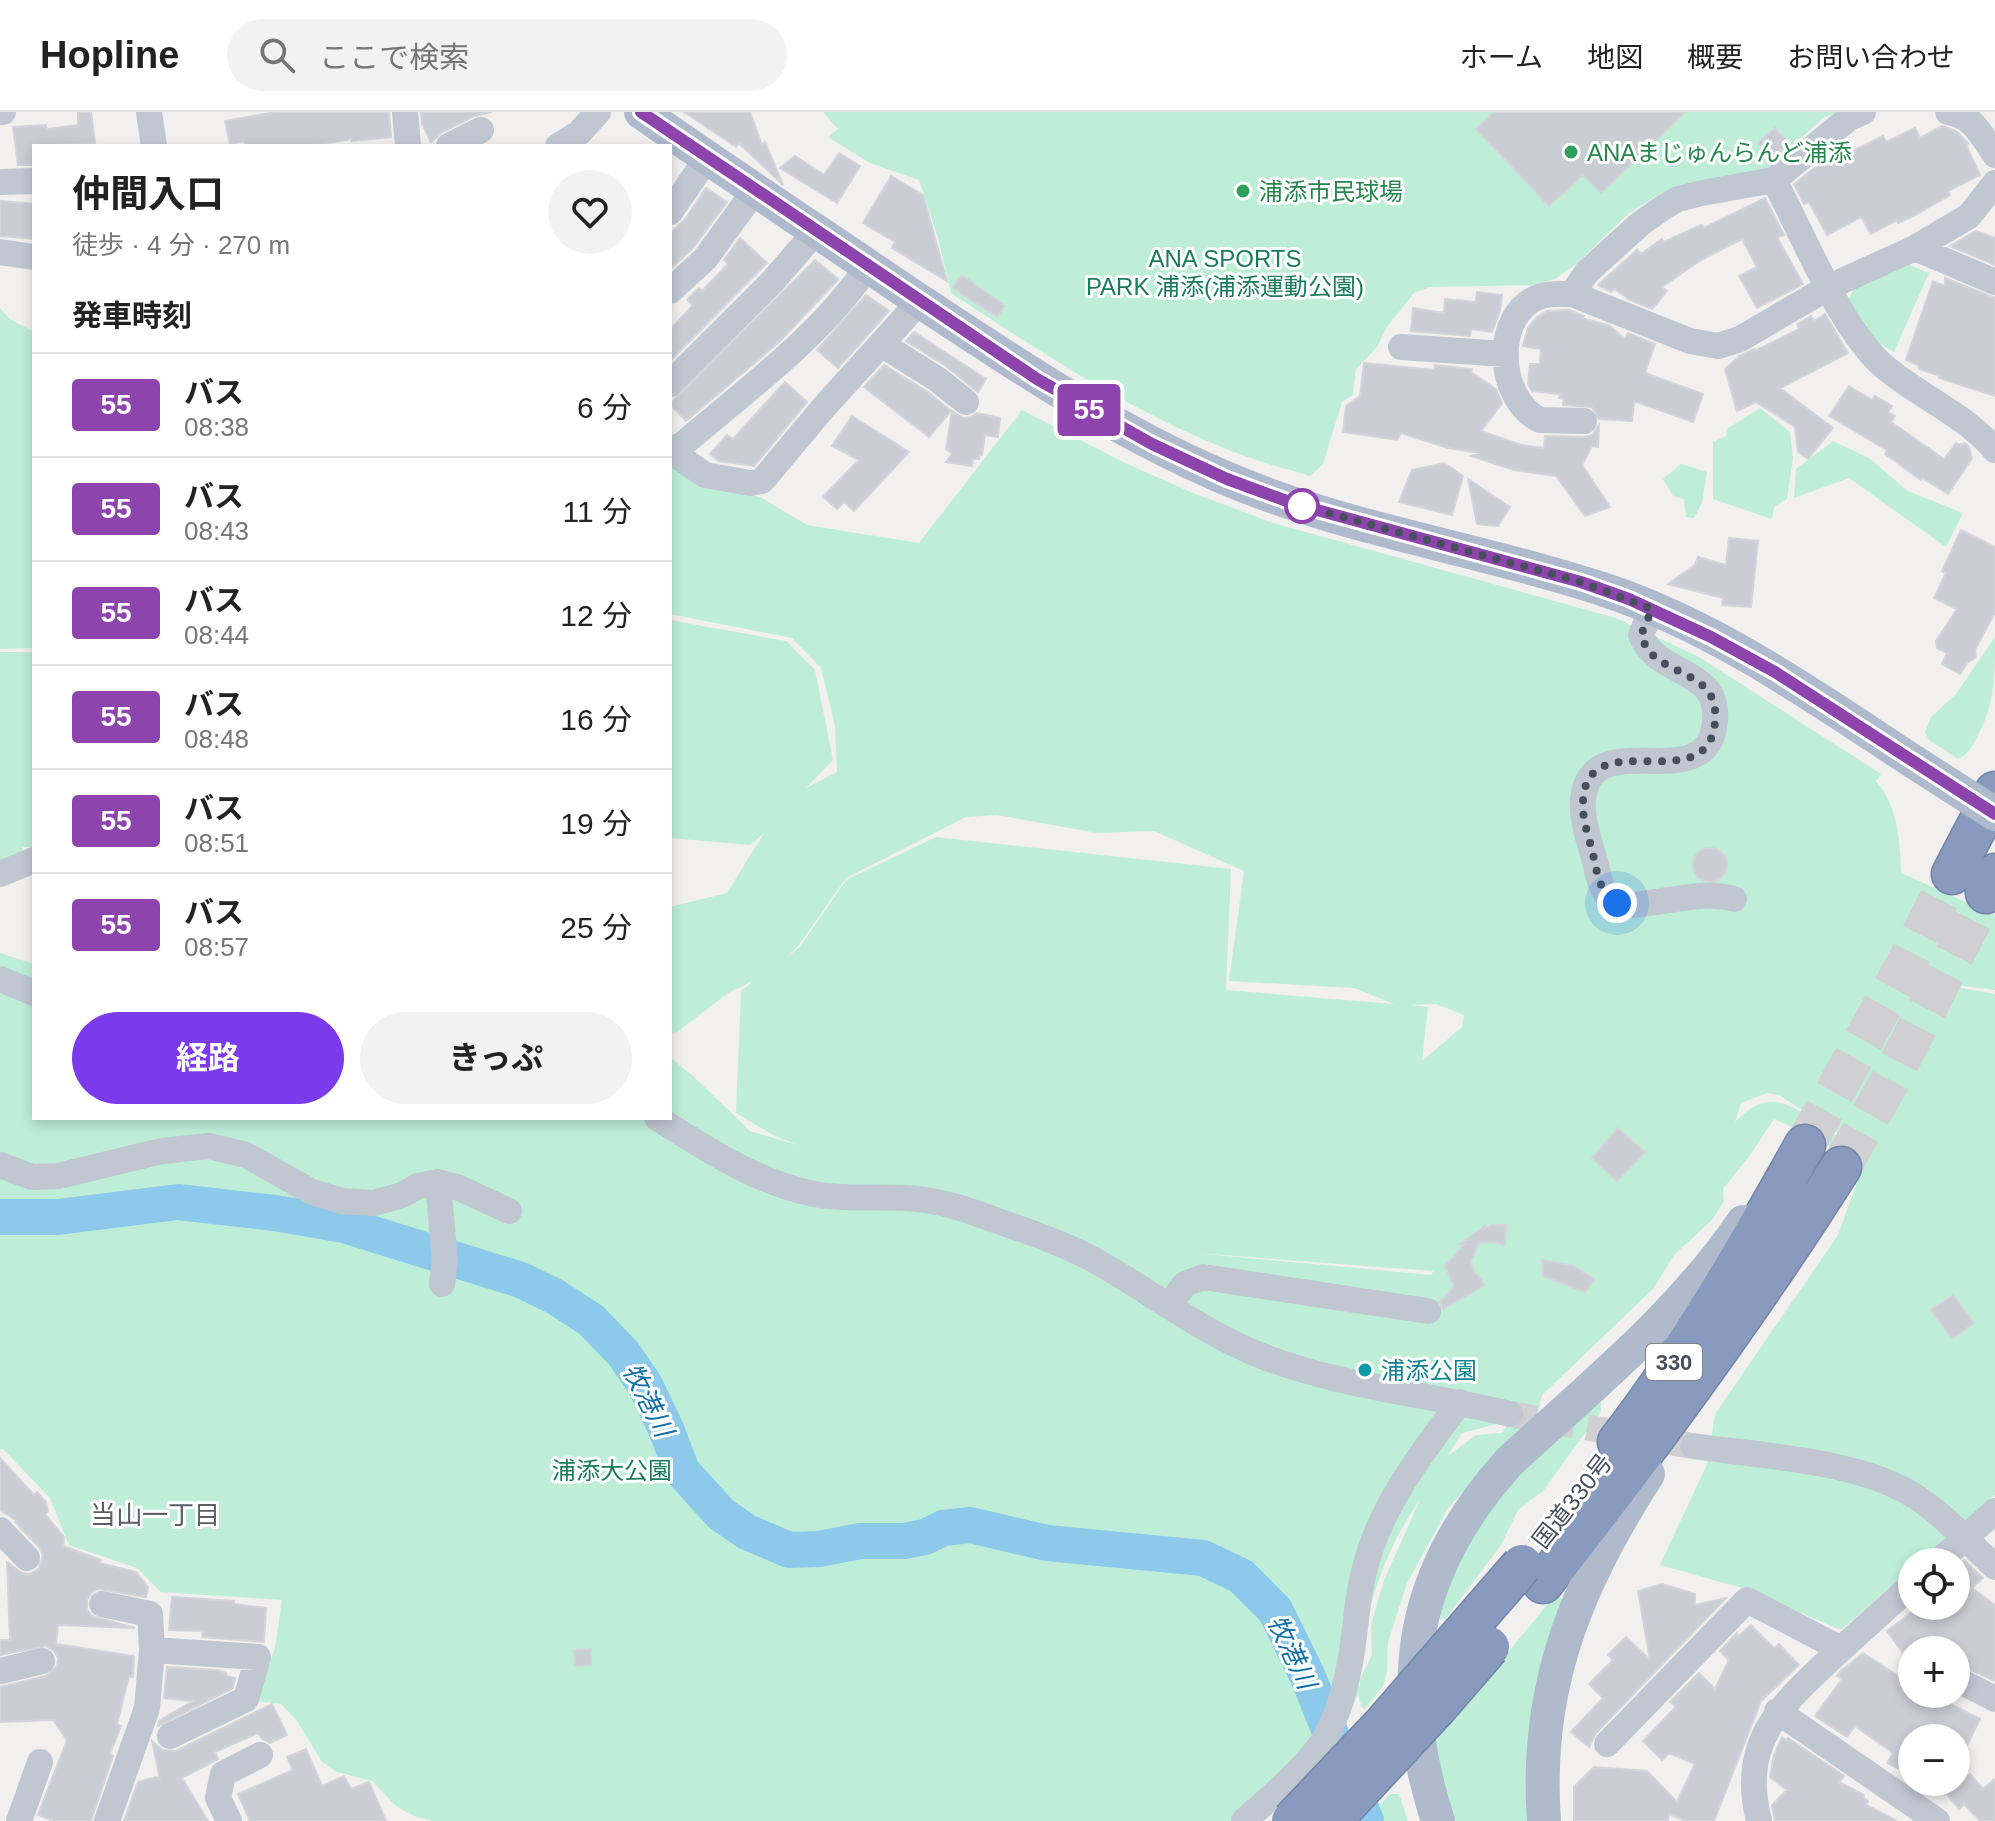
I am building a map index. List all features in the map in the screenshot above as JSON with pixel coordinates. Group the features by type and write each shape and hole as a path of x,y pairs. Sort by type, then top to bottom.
{"highway":[{"path":"1952,874 1995,792"},
{"name":"国道330号","path":"1331,1821 1437,1707 1532,1574 1734,1269 1805,1145"},
{"name":"国道330号","path":"1285,1806 1383,1725 1532,1574 1682,1401 1777,1266 1841,1167"}],"main road":[{"path":"655,130 708,157 1073,401 1152,444 1227,479 1353,522 1581,582 1652,609 1775,672 1995,814"},
{"path":"1438,1821 1418,1741 1415,1675 1419,1631 1427,1596 1454,1534 1468,1510 1509,1462 1677,1306 1729,1242 1762,1194 1805,1145"},
{"path":"1544,1821 1541,1780 1544,1733 1551,1691 1569,1630 1594,1563 1660,1454 1682,1401"}],"street":[{"path":"149,112 154,144"},
{"path":"405,112 407,144"},
{"path":"561,144 579,133 598,112"},
{"path":"1572,294 1587,272 1640,224 1664,207 1690,196 1774,180 1849,118 1863,112"},
{"path":"1948,112 1965,116 1995,155"},
{"path":"453,144 481,130"},
{"path":"672,209 708,157"},
{"path":"1774,180 1829,287 1864,346 1895,375 1977,430 1995,450"},
{"path":"0,182 32,181"},
{"path":"1584,421 1540,420 1526,412 1508,378 1504,354 1512,327 1532,301 1552,294 1572,294 1690,341 1718,346 1752,333 1829,287 1915,248 1969,216 1995,183"},
{"path":"672,289 705,259 756,189"},
{"path":"672,382 772,282 817,230"},
{"path":"1915,248 1995,282"},
{"path":"0,252 32,257"},
{"path":"672,449 682,445 799,344 847,295 868,266"},
{"path":"672,451 705,475 750,483 762,481 920,301"},
{"path":"881,344 937,379 966,402"},
{"path":"1401,347 1504,354"},
{"path":"1652,609 1641,635 1648,650 1703,685 1713,702 1714,729 1705,747 1684,760 1616,761 1594,775 1583,798 1583,812 1599,881 1611,899 1627,905 1695,896 1714,895 1734,899"},
{"path":"0,874 32,861"},
{"path":"0,979 32,992"},
{"path":"660,1120 736,1166 780,1185 848,1199 906,1198 945,1203 979,1214 1091,1258 1220,1337 1262,1356 1318,1375 1510,1414"},
{"path":"0,1165 32,1177 58,1176 162,1151 209,1146 246,1155 312,1192 342,1201 374,1203 402,1195 418,1186 457,1187 509,1211"},
{"path":"438,1188 443,1273"},
{"path":"1168,1306 1185,1284 1203,1277 1428,1311"},
{"path":"1244,1821 1285,1806 1323,1741 1341,1700 1351,1662 1363,1572 1380,1525 1425,1448 1460,1402"},
{"path":"1693,1446 1868,1475 1914,1495 1935,1510 1995,1567"},
{"path":"1953,1548 1995,1511"},
{"path":"0,1530 27,1558"},
{"path":"1759,1821 1755,1804 1754,1767 1759,1747 1777,1711 1898,1598"},
{"path":"1607,1744 1747,1600 1841,1649"},
{"path":"102,1604 150,1614 152,1650 147,1708 107,1821"},
{"path":"152,1650 258,1657 246,1699 170,1736"},
{"path":"0,1671 42,1661"},
{"path":"1970,1686 1995,1699"},
{"path":"1777,1711 1937,1821"},
{"path":"229,1821 218,1798 223,1774 260,1755"},
{"path":"19,1821 40,1762"}],"green space":[{"name":"ANA SPORTS PARK 浦添(浦添運動公園)","path":"823,112 1837,112 1823,118 1769,168 1661,193 1629,213 1576,264 1555,279 1533,285 1430,287 1414,293 1387,327 1377,347 1356,369 1353,395 1342,402 1323,464 1310,476 1234,452 1160,419 1054,359 951,293 938,238 919,180 870,163 828,137 838,129"},
{"path":"1900,261 1929,273 1894,352 1873,336 1849,299 1855,286"},
{"path":"0,308 10,319 32,331 32,648 0,649"},
{"path":"1760,408 1790,432 1793,458 1787,499 1774,507 1772,519 1713,499 1713,442 1726,436 1728,428"},
{"name":"浦添大公園","path":"1022,410 1125,463 1273,523 1616,618 1699,657 1881,774 1876,781 1893,813 1901,873 1995,915 1995,990 1917,980 1899,966 1895,975 1938,994 1945,985 1995,994 1995,1495 1935,1548 1898,1548 1898,1580 1841,1630 1742,1588 1660,1565 1708,1462 1715,1414 1838,1235 1861,1171 1821,1140 1774,1119 1723,1189 1724,1201 1712,1220 1674,1255 1654,1288 1542,1395 1536,1420 1509,1443 1448,1508 1407,1583 1388,1642 1383,1686 1366,1708 1362,1708 1358,1695 1332,1748 1262,1821 434,1821 416,1817 397,1807 372,1781 337,1772 322,1762 297,1721 281,1704 256,1701 275,1648 282,1600 161,1592 137,1568 69,1545 50,1498 0,1449 0,953 32,963 32,1120 672,1120 672,1059 750,1131 797,1145 736,1113 741,991 753,981 728,993 672,1033 672,907 727,893 764,833 750,845 672,838 672,620 786,641 815,670 833,760 806,788 837,772 835,726 821,668 792,638 672,614 672,462 697,481 760,497 807,525 919,543","holes":["997,815 1097,833 1154,831 1244,871 1229,981 1354,988 1394,1004 1226,990 1231,869 936,837 846,880 800,947 787,957 846,878 966,817","1436,1004 1464,1015 1462,1027 1422,1061 1428,1007 1411,1005","1767,1093 1779,1095 1853,1143 1780,1103 1766,1102 1751,1108 1735,1122 1741,1103","1195,1253 1433,1271 1431,1275","1514,1416 1502,1433 1476,1435 1448,1456 1462,1433","1420,1500 1384,1580 1371,1625 1372,1655 1359,1688 1363,1640 1384,1565"]},
{"path":"1833,441 1869,458 1908,491 1963,513 1946,547 1849,478 1794,498 1796,469"},
{"path":"1681,464 1707,472 1702,503 1694,518 1686,517 1684,499 1673,496 1663,479"},
{"path":"1995,637 1994,679 1987,715 1972,747 1958,759 1929,740 1925,732 1931,717 1956,694"},
{"path":"0,652 32,652 32,847 23,847 20,856 0,868"},
{"path":"1601,1401 1601,1411 1543,1491 1518,1510 1501,1545 1447,1617 1440,1620 1446,1582 1485,1512 1541,1449"},
{"path":"1556,1594 1566,1603 1534,1821 1450,1821 1433,1744"},
{"path":"1390,1794 1399,1794 1408,1821 1364,1821"}],"building":[{"path":"78,112 91,112 95,143 32,144 32,165 18,165 13,127 46,125 47,129 78,125"},
{"path":"276,112 389,112 391,137 321,144 245,144 244,141 230,144 225,121"},
{"path":"421,112 492,112 474,116 442,132 431,142 422,124"},
{"path":"684,112 750,112 762,145 765,142 783,185 739,143 736,147"},
{"name":"ANAまじゅんらんど浦添","path":"1494,112 1685,112 1601,193 1583,175 1549,206 1476,129"},
{"path":"1942,126 1956,131 1968,143 1980,175 1948,191 1950,195 1913,216 1898,223 1897,220 1871,234 1861,217 1827,235 1809,202 1804,204 1794,184 1831,159 1829,156 1850,146 1853,151 1883,136 1886,142 1915,128 1920,138"},
{"path":"1775,128 1789,144 1772,159 1758,143"},
{"path":"839,153 860,166 837,203 780,168 795,156 824,175"},
{"path":"891,176 923,195 947,281 892,248 895,242 863,223"},
{"path":"706,188 727,202 693,248 672,267 672,232 686,218"},
{"path":"1765,198 1784,235 1777,237 1803,284 1757,308 1739,276 1757,267 1742,239 1701,260 1662,287 1667,291 1652,309 1628,299 1615,289 1611,292 1598,285 1637,250 1641,254 1662,239 1664,242 1701,225 1704,228"},
{"path":"0,201 32,204 32,239 0,236"},
{"path":"1976,231 1995,238 1995,265 1950,246"},
{"path":"740,238 767,263 672,359 672,328 693,305 687,300 699,288 702,291 728,264 724,260"},
{"path":"815,260 838,279 779,342 686,421 672,406 672,402"},
{"path":"962,275 1005,306 997,317 953,288"},
{"path":"1945,278 1995,298 1995,396 1939,378 1906,360 1933,281 1945,286"},
{"path":"1477,292 1502,295 1492,332 1471,329 1470,336 1411,331 1413,308 1444,313 1445,299 1476,302"},
{"path":"866,295 889,311 838,368 817,350"},
{"path":"1569,310 1584,316 1582,318 1610,326 1625,339 1628,333 1655,344 1645,373 1703,394 1693,422 1634,401 1632,421 1599,419 1592,407 1563,405 1564,399 1559,398 1560,394 1532,391 1528,384 1530,364 1540,364 1541,349 1523,346 1528,328 1547,311"},
{"path":"1825,314 1848,353 1780,388 1833,428 1808,459 1798,452 1795,427 1756,402 1737,411 1725,369 1739,356 1799,329 1797,324 1811,316 1814,321"},
{"path":"914,332 986,379 978,392 946,366 906,341"},
{"path":"1364,363 1435,370 1435,365 1472,369 1471,372 1496,389 1502,403 1481,431 1521,445 1544,448 1545,436 1584,437 1592,435 1599,425 1598,447 1592,446 1582,465 1610,507 1585,516 1556,476 1514,470 1471,456 1480,453 1448,448 1401,433 1397,440 1343,432 1346,406 1360,396"},
{"path":"884,365 928,392 951,411 929,437 864,387"},
{"path":"785,382 807,402 754,466 719,461 710,454 727,435 733,439"},
{"path":"1849,386 1872,400 1875,396 1892,406 1888,412 1895,416 1891,422 1944,459 1956,443 1965,443 1969,447 1972,458 1948,494 1921,480 1885,454 1887,450 1829,416"},
{"path":"952,411 963,418 977,413 1000,418 998,437 985,435 982,455 979,459 973,459 972,466 946,462 952,454 946,449"},
{"path":"852,416 909,452 854,511 844,502 837,509 823,497 859,460 832,446"},
{"path":"1444,463 1463,476 1452,515 1399,502 1412,470"},
{"path":"1468,479 1510,507 1498,526 1477,524"},
{"path":"1961,530 1995,547 1995,612 1975,650 1976,657 1960,674 1942,664 1947,653 1937,648 1936,641 1957,609 1934,598 1946,573 1942,571"},
{"path":"1729,538 1758,541 1751,607 1722,605 1723,598 1668,584 1695,565 1698,557 1726,565"},
{"path":"1710,848 1722,853 1727,865 1722,877 1710,882 1698,877 1693,865 1698,853"},
{"path":"1618,1128 1645,1152 1617,1181 1592,1158"},
{"path":"1491,1225 1506,1225 1505,1246 1496,1242 1479,1243 1471,1261 1474,1271 1485,1285 1443,1309 1440,1302 1454,1286 1445,1266 1465,1244 1460,1244"},
{"path":"1542,1260 1571,1265 1595,1279 1585,1292 1543,1276"},
{"path":"1953,1295 1974,1323 1952,1339 1931,1310"},
{"path":"0,1458 34,1495 37,1492 46,1502 48,1511 45,1514 64,1537 63,1546 101,1560 100,1563 136,1572 148,1587 146,1597 98,1589 87,1600 87,1610 92,1616 135,1628 58,1625 56,1644 134,1656 133,1677 129,1676 117,1724 121,1726 91,1821 53,1821 38,1815 67,1740 53,1720 0,1722 0,1687 46,1676 57,1666 58,1658 46,1646 0,1655 0,1640 10,1640 7,1562 22,1573 30,1574 39,1569 43,1555 17,1521 0,1510"},
{"path":"1970,1566 1983,1578 1972,1588 1995,1605 1995,1681 1970,1669 1970,1636 1898,1636 1898,1646 1887,1631 1902,1620 1970,1620"},
{"path":"1662,1584 1695,1594 1695,1605 1726,1598 1596,1733 1589,1747 1571,1732 1603,1698 1589,1684 1613,1660 1608,1655 1626,1637 1650,1660 1638,1591"},
{"path":"172,1597 234,1601 233,1604 266,1608 264,1642 202,1637 203,1631 169,1630"},
{"path":"1751,1625 1774,1648 1779,1644 1799,1665 1761,1701 1714,1821 1685,1821 1669,1814 1668,1821 1574,1821 1574,1787 1594,1767 1647,1771 1677,1802 1695,1764 1669,1753 1662,1760 1643,1741 1676,1707 1670,1702 1699,1673 1715,1689 1729,1660 1720,1651 1737,1633 1738,1637"},
{"path":"591,1649 591,1665 575,1666 574,1650"},
{"path":"1863,1653 1898,1676 1898,1708 1958,1708 1980,1719 1970,1739 1970,1724 1898,1724 1898,1768 1887,1763 1893,1753 1855,1726 1847,1737 1815,1716 1842,1679 1837,1676"},
{"path":"167,1667 218,1670 235,1678 233,1688 158,1726 159,1721 193,1701 164,1698"},
{"path":"272,1704 287,1735 270,1743 258,1733 215,1752 218,1759 182,1778 208,1821 124,1821 138,1782 156,1777 160,1779 152,1741 162,1750 176,1751"},
{"path":"1782,1737 1844,1776 1839,1782 1864,1795 1868,1801 1866,1805 1897,1821 1775,1821 1772,1805 1787,1790 1770,1777 1774,1755"},
{"path":"306,1749 322,1786 344,1776 351,1789 369,1782 386,1821 250,1821 238,1794 293,1770 287,1757"},
{"path":"1970,1774 1983,1789 1995,1779 1995,1821 1980,1821 1964,1804 1959,1809 1949,1796 1970,1796"}],"waterway":[{"name":"牧港川","path":"0,1217 58,1217 178,1202 275,1213 344,1225 521,1280 554,1296 591,1320 623,1353 645,1385 682,1471 721,1514 747,1532 789,1550 819,1549 860,1541 904,1541 925,1537 943,1528 970,1525 1047,1543 1203,1558 1241,1576 1275,1610 1308,1677 1366,1821"}],"tunnel":[{"path":"1805,1145 1952,874"},
{"path":"1841,1167 1890,1081 1986,893"},
{"path":"1510,1414 1693,1446"}],"bus line":[{"name":"55","path":"641,112 1037,379 1152,444 1227,479 1295,504 1581,582 1680,621 1775,672 1995,814"}],"place":[{"name":"ANAまじゅんらんど浦添","path":"1571,152"},
{"name":"浦添市民球場","path":"1243,191"},
{"name":"浦添公園","path":"1365,1370"}],"district":[{"name":"当山一丁目","path":"155,1515"}],"route":[{"path":"1302,506 1295,504 1581,582 1652,609 1641,635 1648,650 1661,661 1696,679 1710,693 1715,711 1714,729 1705,747 1691,758 1677,762 1616,761 1603,767 1587,785 1583,812 1599,881 1605,894 1617,903"}]}
